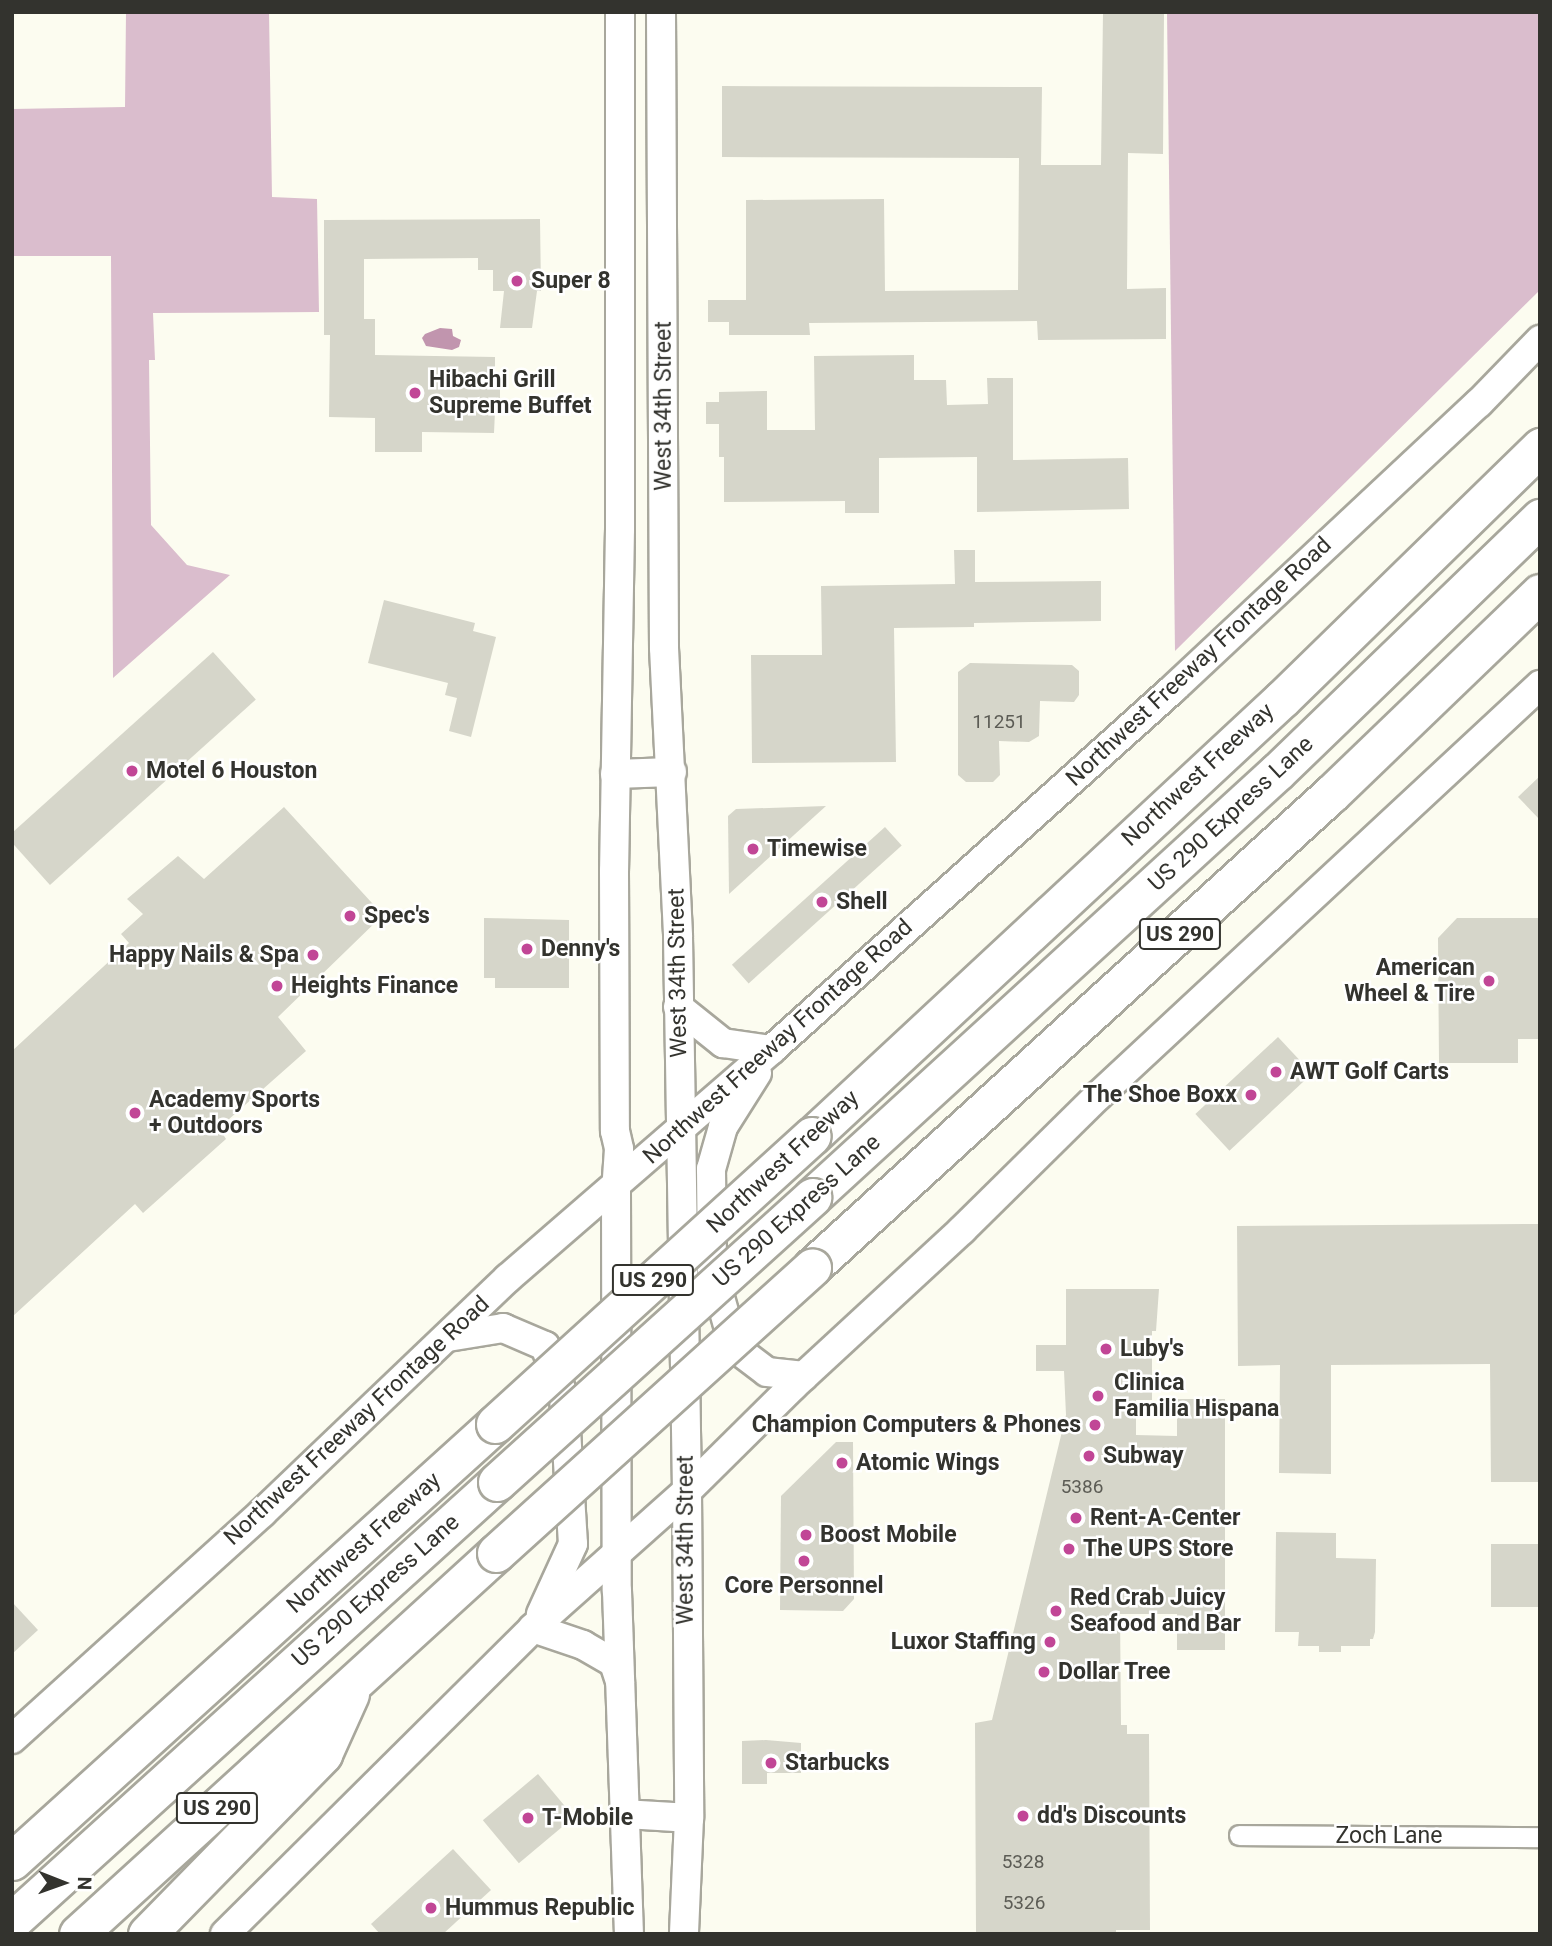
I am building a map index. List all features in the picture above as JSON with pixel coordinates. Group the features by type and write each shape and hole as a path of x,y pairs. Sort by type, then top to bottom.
{"highway":[{"name":"Northwest Freeway","path":"12,1861 812,1136 1282,699 1540,447"},
{"name":"US 290 Express Lane","path":"12,1921 1277,772 1540,518"},
{"name":"US 290","path":"78,1934 1250,870 1540,593"},
{"path":"147,1934 323,1754 355,1682"},
{"path":"12,1829 72,1807"}],"main road":[{"name":"West 34th Street","path":"620,12 615,1131 619,1149 616,1188 618,1556 629,1934"},
{"name":"West 34th Street","path":"661,12 664,648 673,772 687,1491 689,1818 684,1934"},
{"path":"620,234 663,234"},
{"name":"Northwest Freeway Frontage Road","path":"12,1739 262,1513 508,1278 616,1188 1194,669 1479,403 1540,340"},
{"path":"225,1934 533,1628 618,1556 804,1376 962,1230 1098,1096 1540,685"},
{"path":"615,774 673,772"},
{"path":"678,1007 723,1042 771,1050 723,1128 711,1169 712,1269 734,1347 767,1372 804,1376"},
{"path":"448,1337 503,1328 545,1346 565,1397 573,1544 558,1582 533,1628"},
{"path":"533,1628 583,1645 614,1663 621,1682"},
{"path":"624,1814 689,1818"}],"street":[{"name":"Zoch Lane","path":"1239,1835 1540,1837"}],"shaded area":[{"path":"126,12 269,12 272,197 317,199 319,312 153,313 155,360 149,360 151,525 187,565 230,575 113,678 111,256 12,256 12,109 125,107"},
{"path":"1167,12 1540,12 1540,290 1175,651"},
{"path":"440,328 452,329 453,336 461,340 459,347 452,350 426,346 422,338 425,334"}],"building":[{"path":"1103,12 1164,12 1163,154 1128,153 1127,289 1166,288 1166,339 1038,340 1037,321 809,323 810,335 729,335 729,322 708,322 708,300 746,300 746,200 884,199 885,291 1018,290 1019,158 722,157 722,86 1042,87 1041,165 1101,165"},
{"path":"540,219 541,291 537,291 532,328 500,328 504,291 493,291 493,270 478,270 478,258 364,259 364,319 375,319 375,355 495,357 495,374 500,375 500,411 495,411 494,433 422,432 422,452 375,452 375,418 329,417 330,335 324,335 324,220"},
{"path":"914,355 914,380 946,380 947,405 988,404 987,378 1013,378 1013,460 1128,458 1129,509 977,512 977,457 879,458 879,513 845,513 845,501 724,502 724,457 719,457 719,424 706,424 706,402 719,402 719,392 767,391 767,430 815,430 814,356"},
{"path":"954,550 975,550 975,582 1101,581 1101,621 974,623 974,627 894,628 896,762 752,763 751,655 822,655 821,586 955,584"},
{"path":"384,600 475,623 473,631 496,637 471,737 449,731 457,698 445,695 448,683 368,663"},
{"name":"Motel 6 Houston","path":"213,652 256,700 50,885 12,843 12,833"},
{"path":"970,663 1072,665 1079,671 1079,695 1074,702 1040,701 1039,736 1029,742 999,741 1000,775 993,782 966,782 958,775 958,672"},
{"path":"1540,776 1540,820 1518,797"},
{"name":"Timewise","path":"826,806 729,894 728,816 736,809"},
{"path":"284,807 383,915 278,1017 306,1051 219,1128 226,1139 143,1213 135,1204 12,1317 12,1051 129,943 121,934 143,914 127,899 178,856 204,879"},
{"name":"Shell","path":"885,827 902,846 749,983 732,965"},
{"name":"Denny's","path":"484,918 569,920 569,988 495,988 495,978 484,978"},
{"name":"American Wheel & Tire","path":"1457,918 1540,918 1540,1039 1518,1039 1518,1063 1439,1063 1438,938"},
{"path":"1278,1037 1312,1074 1229,1151 1195,1114"},
{"path":"1540,1224 1540,1482 1491,1482 1490,1364 1331,1365 1331,1474 1279,1473 1280,1365 1238,1366 1237,1226"},
{"path":"1066,1289 1159,1289 1156,1331 1152,1331 1152,1400 1136,1400 1136,1435 1177,1436 1177,1399 1225,1399 1225,1650 1177,1650 1177,1614 1120,1614 1121,1725 1127,1725 1127,1734 1149,1734 1150,1930 1116,1930 1116,1934 976,1934 975,1723 992,1720 1066,1415 1064,1371 1036,1371 1036,1345 1066,1345"},
{"path":"836,1442 853,1442 854,1599 843,1611 780,1610 781,1496"},
{"path":"1276,1532 1336,1533 1336,1558 1376,1559 1375,1632 1373,1639 1370,1639 1370,1646 1341,1646 1341,1652 1319,1652 1319,1646 1298,1646 1299,1632 1275,1632"},
{"path":"1491,1544 1540,1544 1540,1607 1491,1607"},
{"path":"12,1602 38,1630 12,1654"},
{"name":"Starbucks","path":"742,1741 801,1743 801,1773 767,1773 767,1784 742,1784"},
{"name":"T-Mobile","path":"538,1774 574,1817 519,1863 483,1820"},
{"path":"453,1849 491,1890 443,1934 380,1934 371,1924"}],"place":[{"name":"Super 8","path":"517,281"},
{"name":"Hibachi Grill Supreme Buffet","path":"415,393"},
{"name":"Motel 6 Houston","path":"132,771"},
{"name":"Timewise","path":"753,849"},
{"name":"Shell","path":"822,902"},
{"name":"Spec's","path":"350,916"},
{"name":"Denny's","path":"527,949"},
{"name":"Happy Nails & Spa","path":"313,955"},
{"name":"American Wheel & Tire","path":"1489,981"},
{"name":"Heights Finance","path":"277,986"},
{"name":"AWT Golf Carts","path":"1276,1072"},
{"name":"The Shoe Boxx","path":"1251,1095"},
{"name":"Academy Sports + Outdoors","path":"135,1113"},
{"name":"Luby's","path":"1106,1349"},
{"name":"Clinica Familia Hispana","path":"1098,1396"},
{"name":"Champion Computers & Phones","path":"1095,1425"},
{"name":"Subway","path":"1089,1456"},
{"name":"Atomic Wings","path":"842,1463"},
{"name":"Rent-A-Center","path":"1076,1518"},
{"name":"Boost Mobile","path":"806,1535"},
{"name":"The UPS Store","path":"1069,1549"},
{"name":"Core Personnel","path":"804,1561"},
{"name":"Red Crab Juicy Seafood and Bar","path":"1056,1611"},
{"name":"Luxor Staffing","path":"1050,1642"},
{"name":"Dollar Tree","path":"1044,1672"},
{"name":"Starbucks","path":"771,1763"},
{"name":"dd's Discounts","path":"1023,1816"},
{"name":"T-Mobile","path":"528,1818"},
{"name":"Hummus Republic","path":"431,1908"}]}
